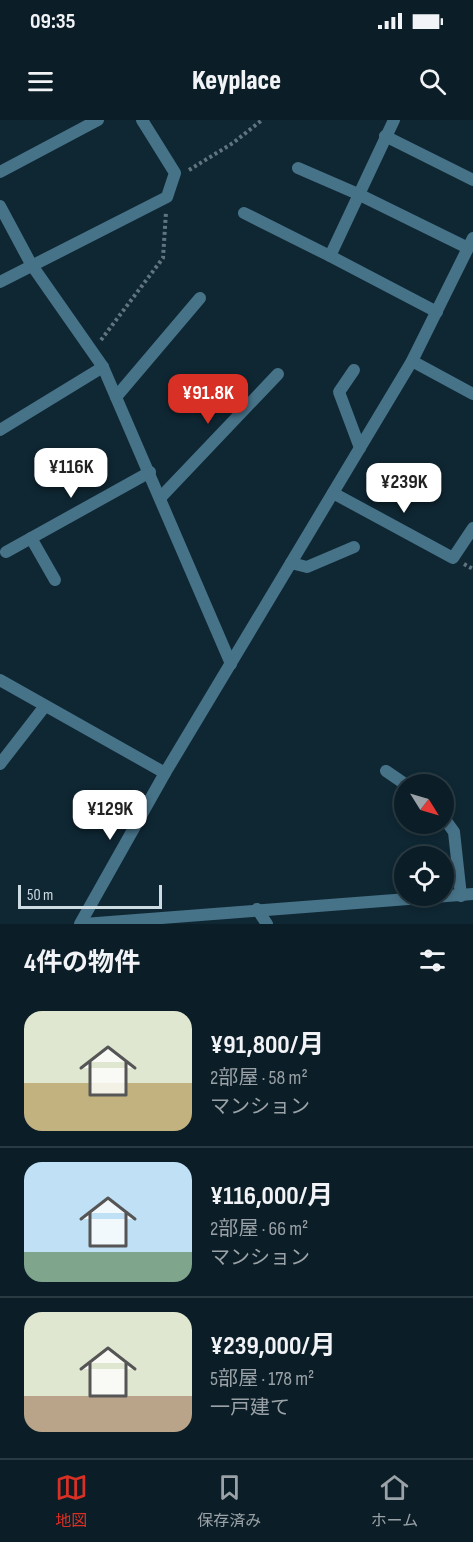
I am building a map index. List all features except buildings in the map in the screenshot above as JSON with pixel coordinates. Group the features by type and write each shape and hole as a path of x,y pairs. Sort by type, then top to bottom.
{"street":[{"path":"0,172 98,120"},
{"path":"0,282 31,264 167,197 175,173 142,120"},
{"path":"330,256 394,120"},
{"path":"385,136 473,180"},
{"path":"82,924 165,773 412,361 471,243 298,168"},
{"path":"0,206 31,264 104,367 231,664"},
{"path":"244,213 437,312"},
{"path":"117,397 200,298"},
{"path":"412,361 473,394"},
{"path":"0,430 104,367"},
{"path":"354,370 339,392 360,448"},
{"path":"161,497 278,374"},
{"path":"6,552 150,472"},
{"path":"333,493 453,558 473,528"},
{"path":"31,538 55,580"},
{"path":"291,563 307,567 354,547"},
{"path":"0,680 165,773"},
{"path":"0,764 45,705"},
{"path":"386,771 394,776"},
{"path":"82,924 257,909 467,895 454,832"},
{"path":"257,909 267,924"}],"path":[{"path":"173,180 233,143 262,120"},
{"path":"92,351 163,258 167,197"}]}
